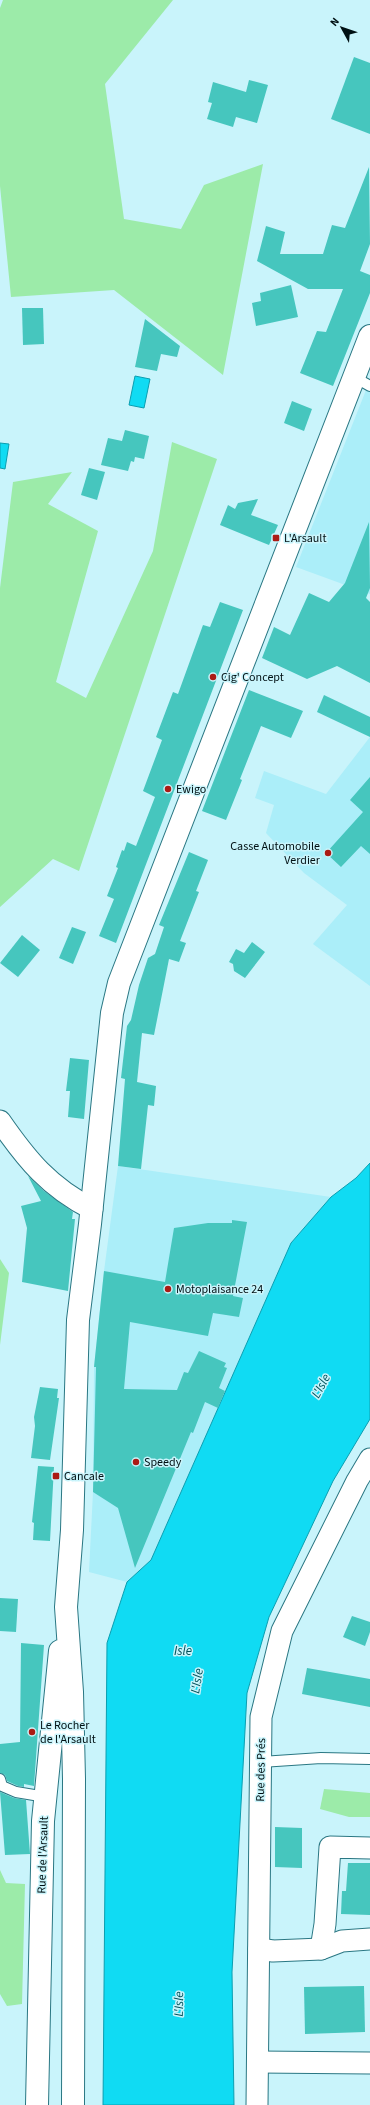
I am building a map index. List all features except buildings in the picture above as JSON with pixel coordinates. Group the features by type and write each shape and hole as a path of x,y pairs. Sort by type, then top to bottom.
{"main road":[{"path":"73,2105 72,1692 66,1607 72,1530 78,1320 92,1209 108,1040 118,983 362,381 370,336"},
{"name":"Rue de l'Arsault","path":"37,2105 42,1850 58,1661 66,1607"},
{"path":"44,1821 56,1799 73,1797"},
{"path":"42,1850 51,1839 60,1833 73,1832"}],"street":[{"path":"0,1121 22,1152 50,1182 69,1198 92,1209"},
{"name":"Rue des Prés","path":"258,2105 261,1717 282,1631 363,1485 370,1459"},
{"path":"321,1949 325,1924 330,1847 370,1848"},
{"path":"259,1949 274,1951 321,1949 342,1942 370,1939"},
{"path":"258,2062 370,2063"}],"lane":[{"path":"261,1762 321,1758 370,1759"},
{"path":"0,1779 2,1786 16,1792 46,1797"}],"shaded area":[{"path":"370,380 370,594 296,567"},
{"name":"Casse Automobile Verdier","path":"370,737 370,986 313,944 347,905 304,873 266,833 274,805 255,798 264,771 326,794"},
{"path":"118,1166 331,1197 291,1243 151,1560 127,1582 89,1572 93,1492 94,1367 104,1271"}],"green space":[{"path":"3,0 173,0 105,84 124,219 181,229 204,185 263,164 223,375 114,290 11,297 0,186 0,8"},
{"path":"172,442 217,459 79,871 53,859 0,907 0,588 13,482 72,472 48,504 98,531 56,682 86,698 153,551"},
{"path":"0,1259 9,1273 0,1345"},
{"path":"324,1789 370,1793 370,1817 349,1817 320,1809"},
{"path":"0,1870 6,1883 25,1884 22,2004 7,2006 0,1994"}],"water":[{"path":"135,376 150,379 144,408 129,405"},
{"path":"0,443 9,444 5,469 0,468"},
{"name":"Isle","path":"370,1163 370,1419 333,1481 269,1617 247,1693 232,1972 234,2105 103,2105 107,1643 127,1582 151,1560 291,1243 331,1197 356,1178"}],"place":[{"name":"L'Arsault","path":"276,538"},
{"name":"Cig' Concept","path":"213,677"},
{"name":"Ewigo","path":"168,789"},
{"name":"Casse Automobile Verdier","path":"328,853"},
{"name":"Motoplaisance 24","path":"168,1289"},
{"name":"Speedy","path":"136,1462"},
{"name":"Cancale","path":"56,1476"},
{"name":"Le Rocher de l'Arsault","path":"32,1732"}],"water label":[{"name":"L'Isle","path":"321,1386"},
{"name":"L'Isle","path":"197,1681"},
{"name":"L'Isle","path":"179,2004"}]}
